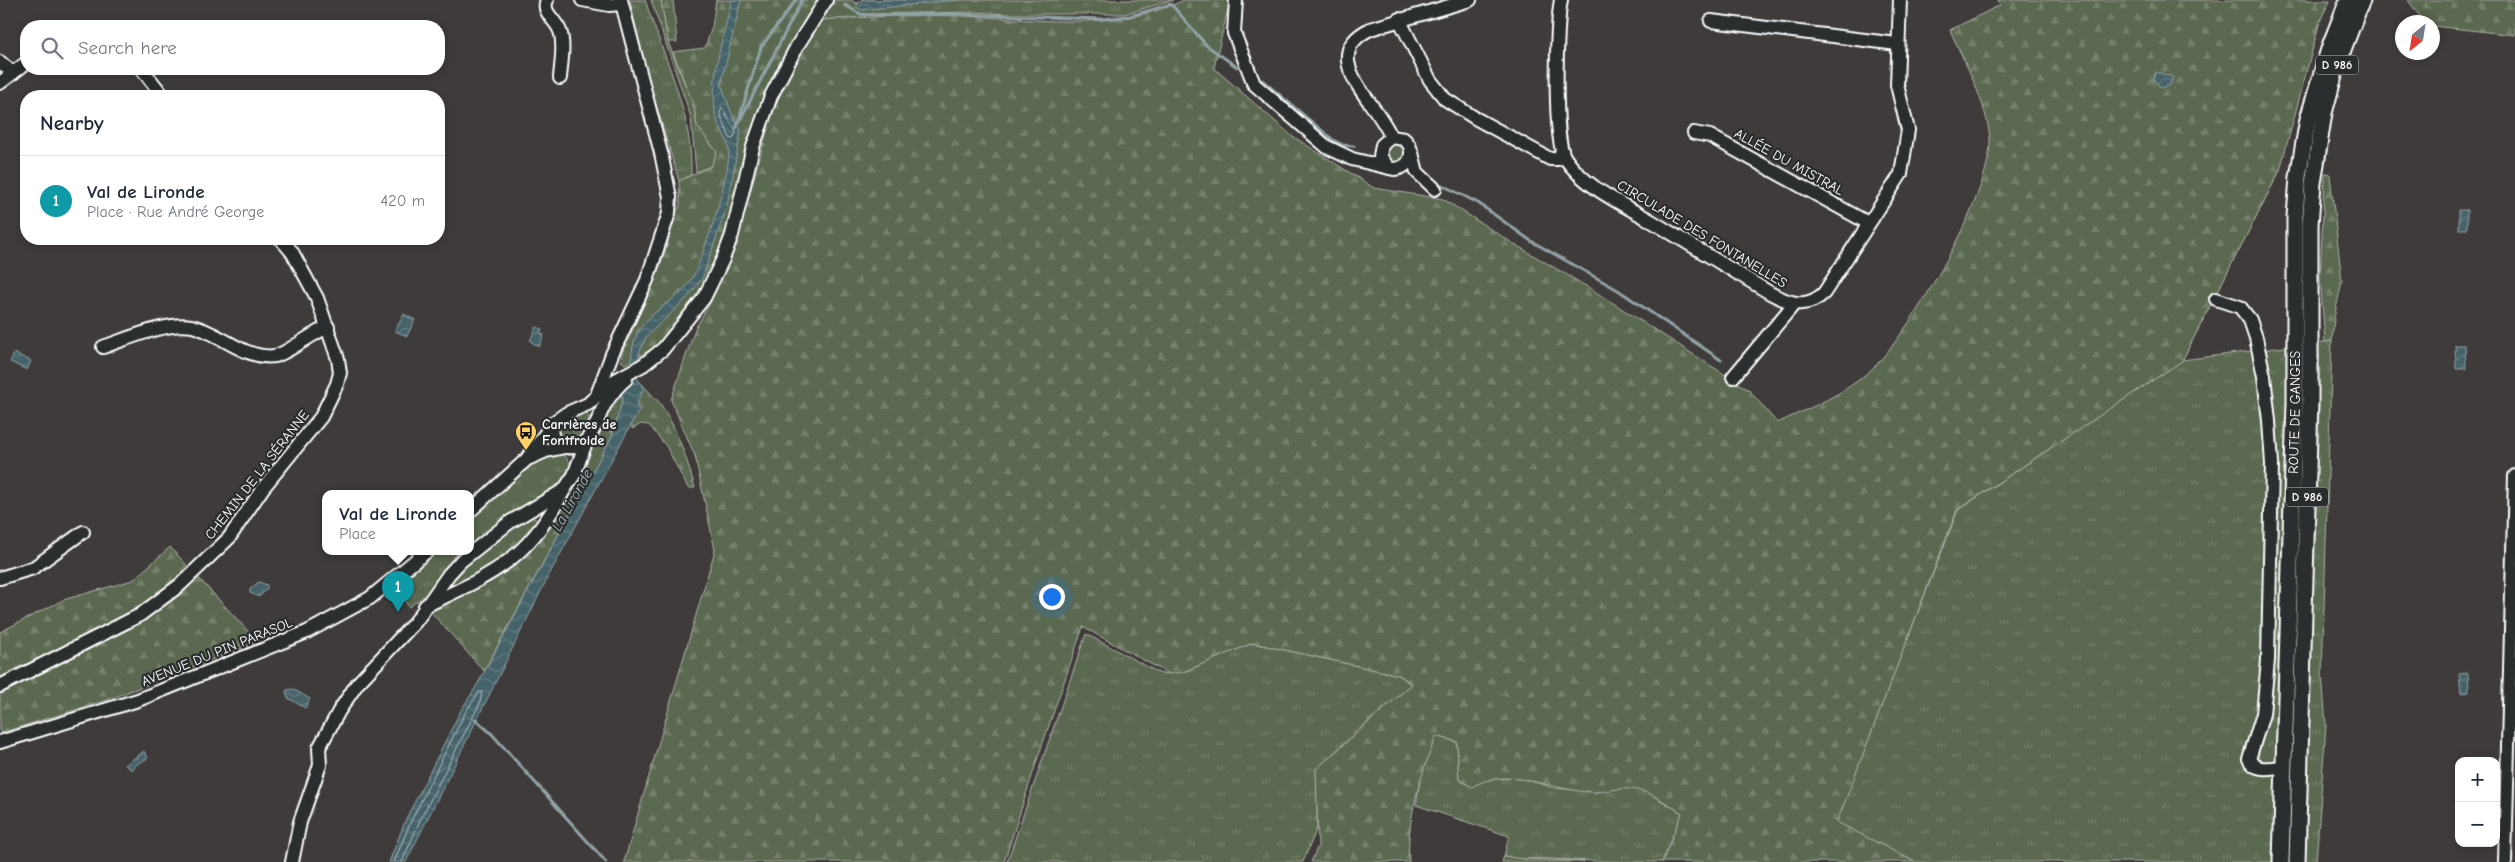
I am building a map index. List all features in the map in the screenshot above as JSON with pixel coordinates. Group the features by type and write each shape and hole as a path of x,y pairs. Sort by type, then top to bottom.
{"main road":[{"name":"ROUTE DE GANGES","path":"2281,862 2295,402 2295,217 2298,176 2308,119 2330,46 2348,0"},
{"name":"ROUTE DE GANGES","path":"2298,862 2310,400 2310,225 2313,183 2320,133 2332,81 2362,0"}],"street":[{"path":"547,0 545,6 547,12 561,34 560,78"},
{"path":"425,606 465,589 512,558 539,533 574,475 596,422 612,354 647,280 665,230 670,197 661,153 621,2 609,6 582,0"},
{"path":"474,507 526,460 551,426 564,415 601,400 620,379 643,364 671,340 695,310 714,280 732,235 753,147 771,96 797,46 826,0"},
{"path":"1236,0 1234,33 1254,84 1318,141 1343,156 1392,168 1435,189 1417,172 1412,150 1404,139 1387,140 1366,154 1343,156"},
{"path":"1392,168 1380,156 1380,150 1387,140 1384,120 1357,84 1346,60 1349,46 1357,36 1399,19 1470,0"},
{"name":"CIRCULADE DES FONTANELLES","path":"1559,0 1558,128 1562,151 1570,164 1594,187 1770,293 1794,304 1813,301 1824,293 1901,174 1908,130 1896,84 1900,0"},
{"path":"1399,19 1430,80 1445,99 1467,114 1550,159 1558,159 1562,151"},
{"path":"1711,21 1897,44"},
{"path":"0,62 13,74"},
{"path":"0,84 20,68"},
{"path":"147,75 158,90"},
{"name":"ALLÉE DU MISTRAL","path":"1694,133 1710,136 1868,223"},
{"path":"1392,168 1408,164 1412,150"},
{"name":"CHEMIN DE LA SÉRANNE","path":"0,686 140,615 192,576 229,538 263,488 307,436 327,406 340,373 328,327 309,281 286,245"},
{"path":"2216,299 2246,312 2256,338 2264,376 2272,464 2268,660 2263,714 2249,759 2252,764 2260,768 2284,768"},
{"path":"1733,377 1794,304"},
{"path":"103,347 162,329 186,325 202,329 255,354 277,356 314,333 328,327"},
{"path":"612,354 620,379"},
{"path":"576,409 590,410 595,416 596,422"},
{"path":"551,426 554,439 568,447 577,464"},
{"path":"526,460 546,451 568,447 588,439"},
{"path":"2505,862 2515,476"},
{"path":"474,550 510,522 564,490"},
{"path":"0,578 32,568 83,532"},
{"name":"AVENUE DU PIN PARASOL","path":"0,742 138,700 307,632 370,598 421,555"},
{"path":"292,862 300,822 320,765 319,748 330,726 357,684 416,621 455,567 468,555"}],"green space":[{"path":"630,0 645,0 682,108 690,152 691,175 679,181 643,61"},
{"path":"651,0 661,0 668,42 694,107 697,126 717,152 711,166 696,172 691,117"},
{"path":"661,0 673,0 677,42 668,42"},
{"path":"716,0 817,0 766,92 745,149 730,222 709,277 696,298 662,343 625,364 621,361 622,353 652,287 668,243 672,217 680,206 679,181 711,166 717,152 697,126 694,107 673,52 705,48 712,27"},
{"path":"836,0 851,0 857,4 861,0 1173,0 1125,14 1007,14 974,12 863,14 866,17 822,20"},
{"path":"1184,0 1230,0 1214,68 1292,136 1374,188 1443,199 1514,244 1591,289 1749,390 1777,423 1839,393 1872,369 1888,351 1927,294 1964,226 1978,193 1987,164 1990,140 1980,97 1950,30 2000,5 1998,0 2330,0 2320,21 2280,170 2182,361 1957,510 1837,822 1915,862 1662,862 1682,813 1657,797 1635,790 1580,791 1533,781 1501,778 1486,781 1472,787 1459,780 1457,742 1436,736 1420,782 1412,814 1409,862 1311,862 1318,846 1316,769 1412,684 1399,675 1253,643 1183,672 1169,674 1083,627 1004,862 624,862 715,550 695,456 671,400 695,329 710,303 735,248 774,105 788,75 819,23 822,20 924,16 1087,21 1137,15 1161,9"},
{"path":"2408,0 2515,0 2515,35 2440,27 2440,15 2419,15"},
{"path":"1396,143 1403,146 1406,153 1403,160 1396,163 1389,160 1386,153 1389,146"},
{"path":"2280,170 2182,360 2332,341 2322,675 2326,725 2316,862 1915,862 1836,822 1958,510 2181,361"},
{"path":"2325,174 2330,175 2342,281 2334,318 2332,341 2325,342 2320,276"},
{"path":"637,379 659,402 671,422 685,455 695,488 688,488 666,446 649,425 641,424 632,429 628,385"},
{"path":"618,388 623,399 612,436 484,671 431,612 494,577 516,562 583,453"},
{"path":"579,413 586,413 592,420 585,434 567,442 558,437 557,428 563,421"},
{"path":"557,452 565,456 571,464 569,472 558,488 494,526 474,543 474,516 538,457"},
{"path":"529,515 537,520 537,530 504,558 454,587 451,584 454,576 472,557"},
{"path":"170,547 258,642 107,700 0,733 0,632 63,600 133,580"},
{"path":"433,555 461,555 425,595 409,607 396,588"},
{"path":"1086,634 1161,674 1183,672 1253,643 1399,675 1412,685 1358,730 1317,769 1317,828 1303,862 1007,862"},
{"path":"1435,736 1457,742 1459,780 1522,778 1554,788 1596,792 1626,787 1645,791 1682,813 1662,862 1521,859 1504,856 1509,836 1416,805 1421,774"},
{"path":"1504,856 1523,859 1584,862 1502,862"}],"water":[{"path":"732,0 741,0 721,84 733,117 741,131 727,206 702,279 687,298 646,337 639,353 637,378 644,387 636,405 639,410 549,575 406,862 389,862 406,819 461,710 476,687 612,436 623,399 621,392 628,379 633,347 638,332 651,316 682,291 694,275 699,263 716,213 728,163 729,151 727,141 716,117 714,98 716,69"},
{"path":"861,0 958,0 861,10 856,7"},
{"path":"2156,72 2173,77 2170,85 2161,88 2153,79"},
{"path":"2459,210 2467,210 2467,229 2459,229"},
{"path":"404,314 415,320 407,336 395,331"},
{"path":"536,327 542,329 540,333 544,335 539,347 530,341"},
{"path":"2455,345 2465,345 2466,369 2456,369"},
{"path":"14,353 31,361 27,370 10,362"},
{"path":"259,582 267,585 267,589 259,597 250,593 250,589"},
{"path":"2468,673 2469,692 2461,693 2459,674"},
{"path":"293,689 310,699 305,708 288,698 287,690"},
{"path":"144,751 148,758 137,764 132,770 125,765"}],"waterway":[{"path":"738,123 761,47 796,0"},
{"path":"736,128 802,0"},
{"path":"845,5 860,14 869,15 954,14 1102,19 1130,16 1171,4 1206,45 1237,67"},
{"path":"1262,80 1333,140 1343,145 1354,146"},
{"path":"1434,181 1478,203 1531,241 1618,290 1721,360"},
{"path":"475,719 491,733 606,862"}],"place":[{"name":"Carrières de Fontfroide","path":"526,451"},
{"name":"Val de Lironde","path":"398,612"}],"water label":[{"name":"La Lironde","path":"572,500"}]}
